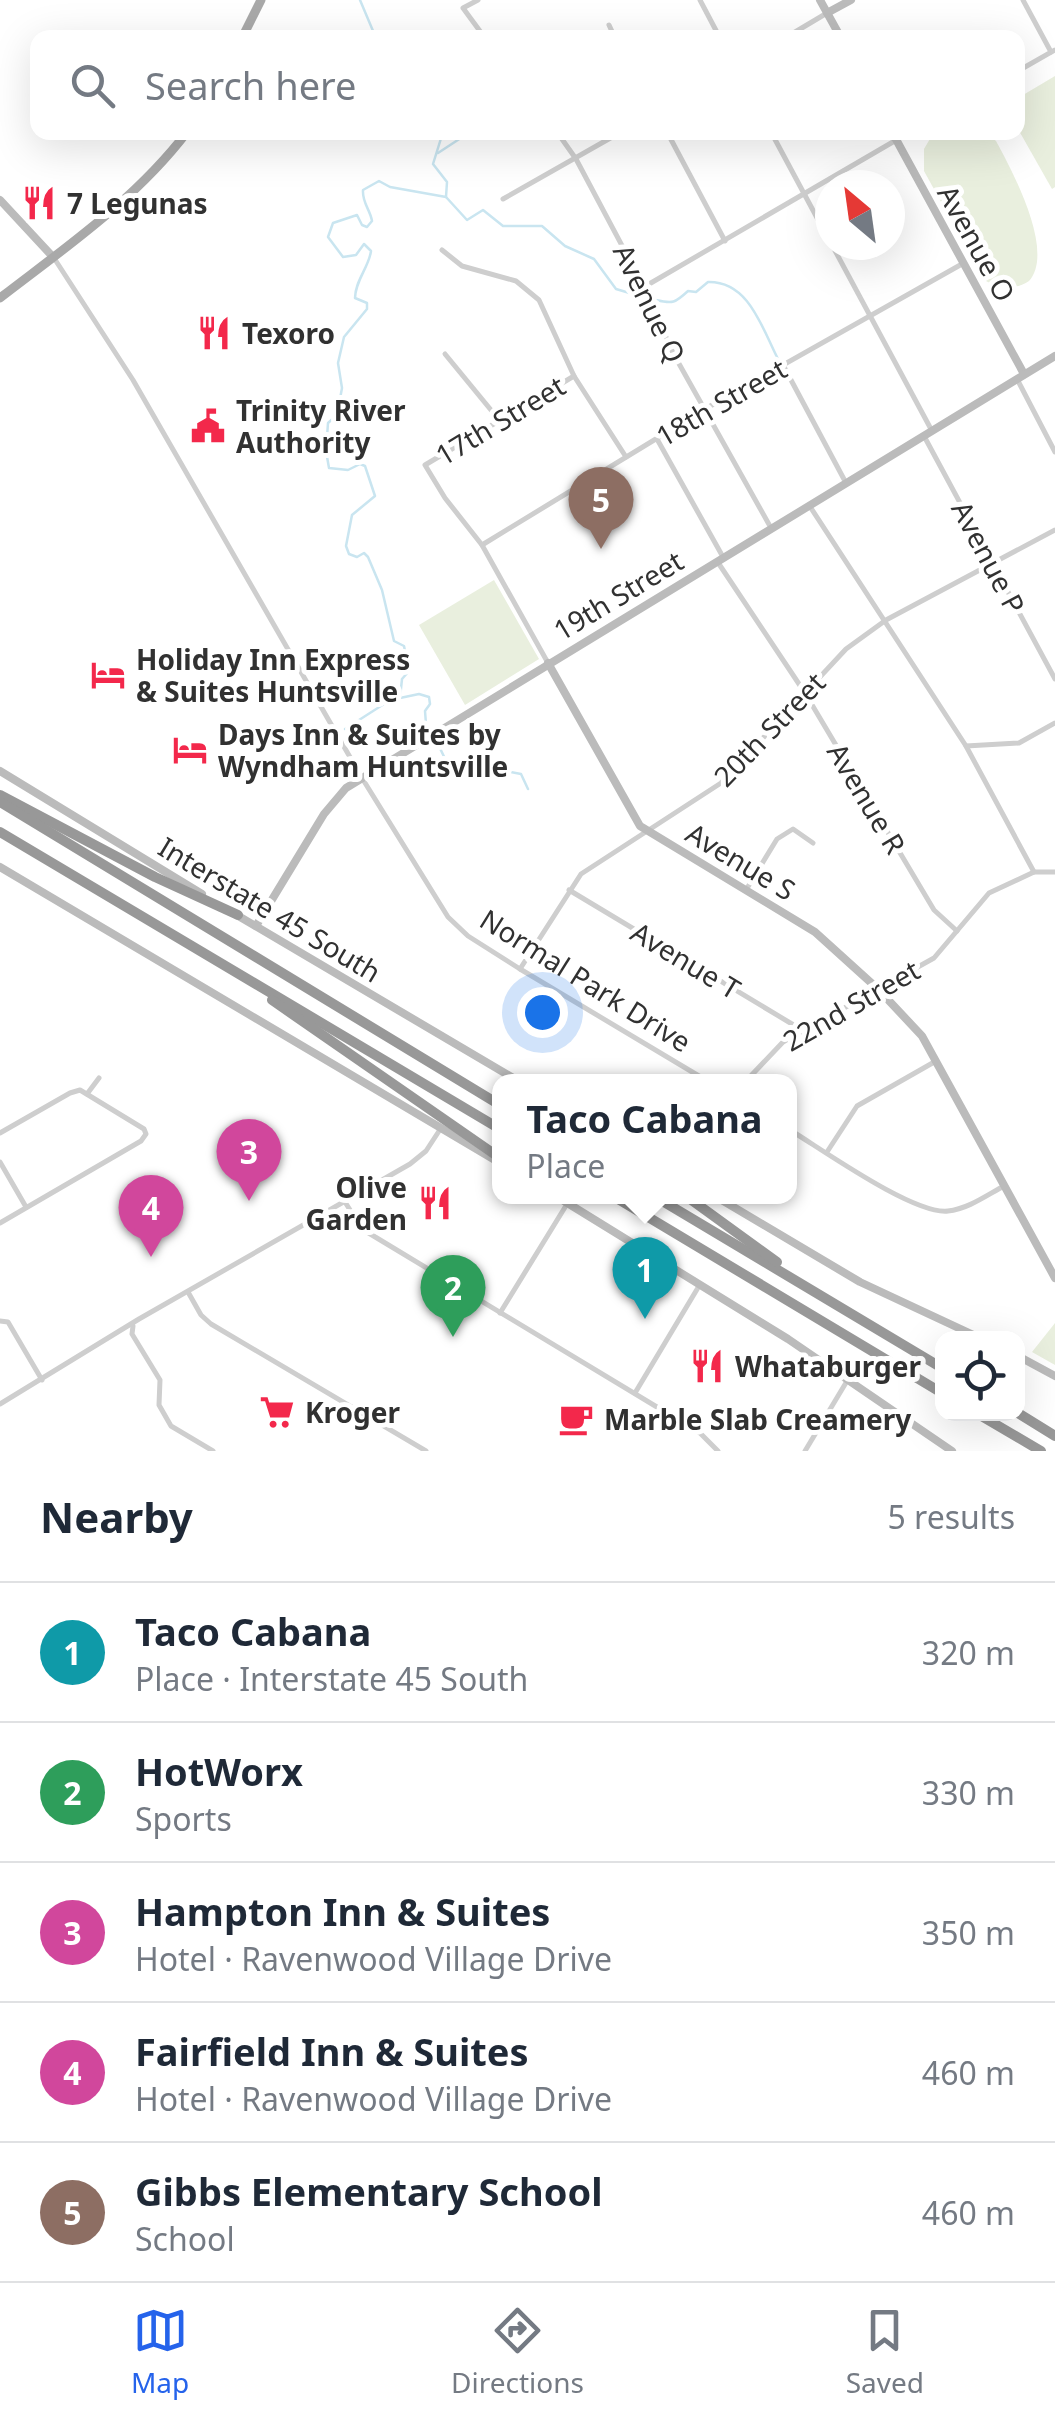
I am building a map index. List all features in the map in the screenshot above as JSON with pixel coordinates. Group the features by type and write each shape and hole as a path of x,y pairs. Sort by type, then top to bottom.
{"highway":[{"path":"0,799 238,915"},
{"path":"0,799 492,1100"},
{"path":"0,832 492,1124"},
{"path":"223,964 492,1155"},
{"path":"626,1204 935,1388"},
{"path":"667,1204 935,1364"},
{"path":"697,1204 830,1301"},
{"path":"1025,1418 1055,1436"},
{"path":"990,1421 1042,1451"}],"main road":[{"path":"246,30 261,0"},
{"path":"0,298 122,202 181,140"}],"street":[{"path":"478,0 463,8 479,30"},
{"path":"700,0 716,30"},
{"path":"820,0 837,30"},
{"path":"798,30 851,0"},
{"path":"1023,0 1053,51 1025,67"},
{"path":"608,24 611,30"},
{"name":"Avenue Q","path":"562,140 576,159 644,287 673,352 771,528"},
{"path":"503,200 608,140"},
{"path":"670,140 725,240"},
{"name":"Avenue P","path":"775,140 815,214"},
{"path":"644,287 888,140"},
{"name":"Avenue O","path":"896,140 1021,376 1055,452"},
{"name":"Normal Park Drive","path":"0,200 53,257 142,396 362,778 448,917 468,936 695,1074"},
{"path":"442,250 462,266 516,281 539,300 574,376 626,458"},
{"name":"Avenue P","path":"840,260 1055,678"},
{"name":"18th Street","path":"482,545 704,410 962,264"},
{"path":"445,354 500,422"},
{"name":"19th Street","path":"256,926 329,807 346,788 1055,356"},
{"path":"784,365 846,483"},
{"name":"17th Street","path":"425,465 574,376"},
{"name":"Avenue R","path":"657,439 720,559 934,910 957,930"},
{"name":"Avenue S","path":"425,465 482,545 640,826 816,932 922,1036 1055,1278"},
{"path":"810,505 966,746 1034,872"},
{"name":"20th Street","path":"520,969 581,874 721,784 846,649 886,620 1055,530"},
{"path":"966,746 1019,743 1055,723"},
{"name":"Interstate 45 South","path":"0,771 506,1074"},
{"path":"746,890 785,832 793,830 813,843"},
{"path":"0,868 492,1157"},
{"name":"22nd Street","path":"752,1074 767,1055 802,1030 934,958 989,893 1034,872 1055,872"},
{"name":"Avenue T","path":"568,890 802,1030"},
{"path":"827,1152 857,1106 936,1061"},
{"path":"88,1094 99,1078"},
{"path":"0,1133 75,1090 144,1129 146,1136 0,1222"},
{"path":"0,1404 418,1158 441,1128"},
{"path":"797,1134 906,1200 936,1212 964,1208 1004,1186"},
{"path":"0,1162 26,1207"},
{"path":"344,1202 362,1230 700,1433 718,1451"},
{"path":"500,1313 556,1204"},
{"path":"569,1204 700,1283 954,1451"},
{"path":"728,1204 860,1282 965,1331"},
{"path":"635,1394 700,1283"},
{"path":"188,1292 201,1316 211,1324 426,1451"},
{"path":"0,1321 8,1322 42,1380"},
{"path":"132,1326 132,1334 160,1380 159,1405 171,1426 212,1451"},
{"path":"1025,1360 1055,1376"},
{"path":"805,1451 848,1380"}],"green space":[{"path":"1055,76 1052,189 1024,140 1025,94"},
{"path":"929,140 996,141 1021,192 1035,233 1036,268 1029,281 1006,287 984,280 924,171 924,149"},
{"path":"621,482 625,503 611,511 600,495"},
{"path":"494,580 539,659 465,705 419,625"},
{"path":"1055,1323 1055,1365 1032,1352"}],"waterway":[{"path":"360,0 373,30"},
{"path":"426,724 429,697 419,694 400,698 402,679 409,671 404,646 394,641 382,590 368,557 364,553 357,557 349,554 346,546 352,515 375,496 365,466 360,464 348,470 329,468 328,423 337,415 342,388 338,363 344,337 367,309 367,303 355,298 371,251 364,244 356,255 343,257 328,237 333,223 357,215 367,227 372,221 363,190 379,181 390,187 446,197 447,182 433,164 440,140"},
{"path":"438,153 458,140"},
{"path":"446,197 467,220 483,210 503,226 542,226 565,246 594,259 616,289 643,297"},
{"path":"656,300 674,302 708,282 734,289 752,308 778,359"},
{"path":"345,729 398,695"},
{"path":"436,740 450,769 474,765 521,774 528,789"}],"place":[{"name":"7 Legunas","path":"39,203"},
{"name":"Texoro","path":"214,333"},
{"name":"Trinity River Authority","path":"208,426"},
{"name":"Gibbs Elementary School","path":"601,549"},
{"name":"Holiday Inn Express & Suites Huntsville","path":"108,675"},
{"name":"Days Inn & Suites by Wyndham Huntsville","path":"190,750"},
{"name":"Hampton Inn & Suites","path":"249,1201"},
{"name":"Olive Garden","path":"435,1203"},
{"name":"Fairfield Inn & Suites","path":"151,1257"},
{"name":"Taco Cabana","path":"645,1319"},
{"name":"HotWorx","path":"453,1337"},
{"name":"Whataburger","path":"707,1366"},
{"name":"Kroger","path":"277,1412"},
{"name":"Marble Slab Creamery","path":"576,1419"}]}
